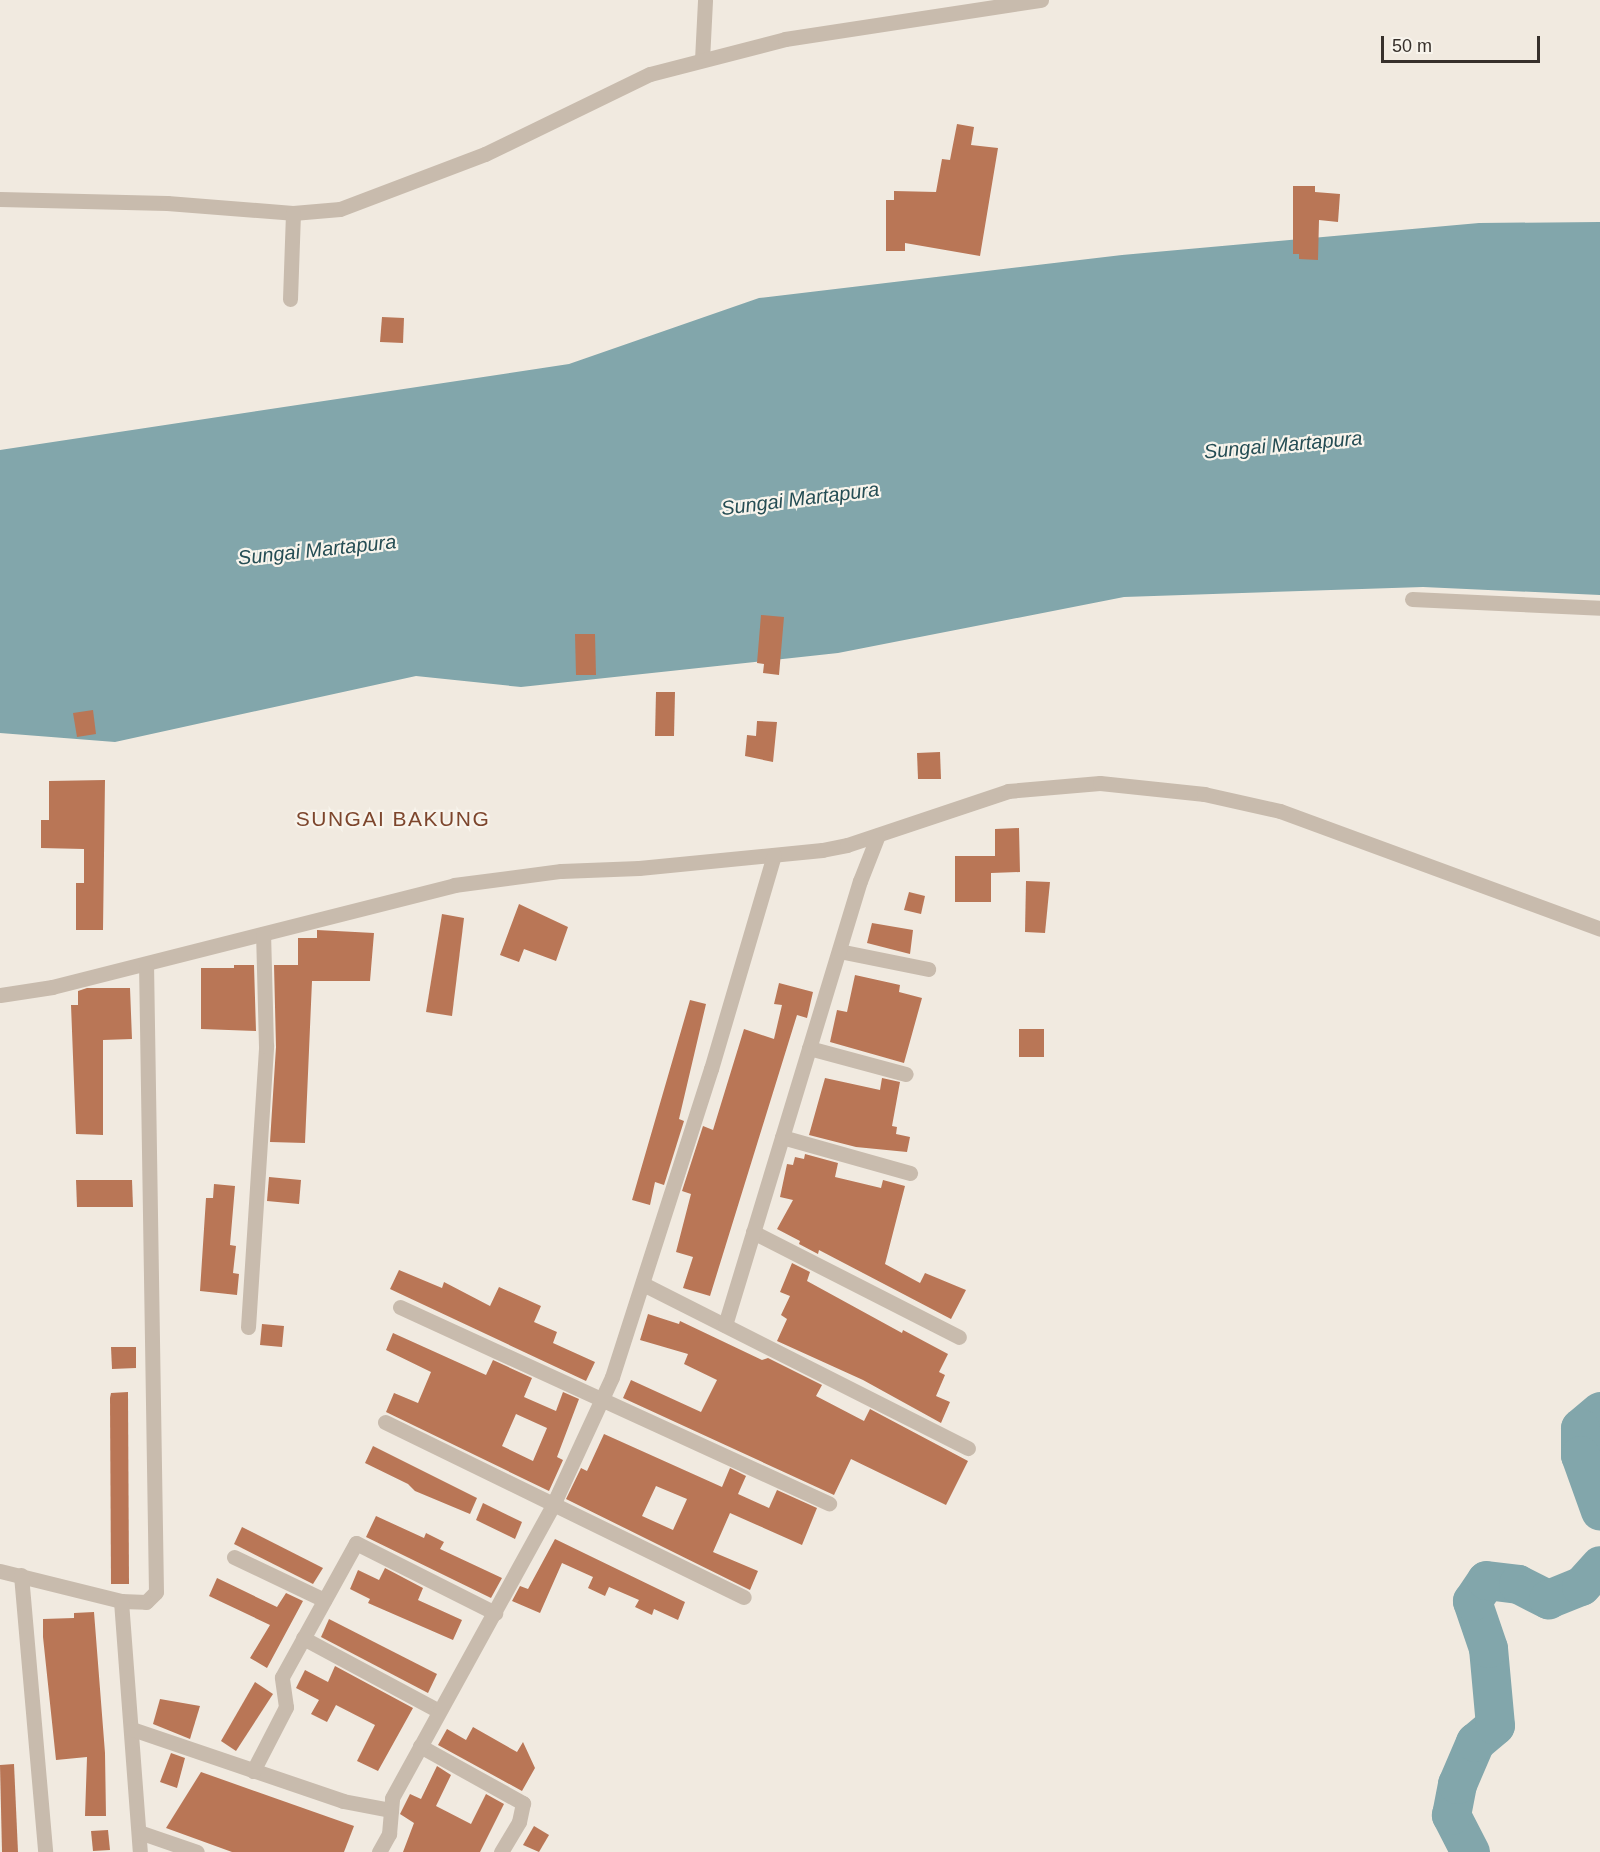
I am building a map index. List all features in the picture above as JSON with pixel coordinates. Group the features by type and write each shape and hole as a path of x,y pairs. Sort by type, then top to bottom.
{"street":[{"path":"702,60 705,0"},
{"path":"0,199 167,203 293,213 340,209 385,195 485,154 650,74 785,39 1041,0"},
{"path":"290,299 293,213"},
{"path":"1412,599 1600,608"},
{"path":"0,995 52,987 263,934 386,900 490,879 774,855 847,845 1028,787 1141,785 1204,794 1280,811 1600,929"},
{"path":"725,1324 838,951 878,835"},
{"path":"380,1852 388,1834 392,1798 552,1507 602,1402 643,1284 774,855"},
{"path":"248,1327 266,1046 263,934"},
{"path":"838,951 928,969"},
{"path":"0,1571 121,1601 146,1602 156,1592 146,964"},
{"path":"809,1048 906,1074"},
{"path":"782,1137 910,1173"},
{"path":"753,1232 958,1337"},
{"path":"643,1284 968,1448"},
{"path":"400,1307 602,1402 830,1503"},
{"path":"385,1422 552,1507 744,1597"},
{"path":"253,1771 286,1707 282,1677 356,1543 495,1613"},
{"path":"234,1557 324,1600"},
{"path":"21,1575 45,1852"},
{"path":"121,1601 140,1852"},
{"path":"303,1638 439,1711"},
{"path":"132,1729 343,1802 391,1810"},
{"path":"420,1746 523,1803 519,1822 501,1852"},
{"path":"139,1832 197,1852"}],"water":[{"name":"Sungai Martapura","path":"1600,222 1600,595 1423,587 1124,597 838,653 521,687 416,676 115,742 0,733 0,450 569,364 759,298 1122,255 1479,223"}],"building":[{"path":"957,124 974,127 971,145 998,148 980,256 905,243 905,251 886,251 886,200 894,200 894,191 936,192 942,159 950,160"},
{"path":"1293,186 1315,186 1315,192 1340,194 1338,222 1319,220 1318,260 1299,259 1299,254 1293,254"},
{"path":"382,317 404,318 403,343 380,342"},
{"path":"761,615 784,617 779,675 763,673 764,664 757,663"},
{"path":"575,634 595,634 596,675 576,675"},
{"path":"656,692 675,692 674,736 655,736"},
{"path":"93,710 96,734 77,737 73,713"},
{"path":"757,721 777,722 773,762 745,756 747,735 756,736"},
{"path":"940,752 941,779 918,779 917,753"},
{"path":"105,780 103,930 76,930 76,883 84,883 84,849 41,848 41,820 49,820 49,781"},
{"path":"1019,828 1020,872 991,873 991,902 955,902 955,856 995,856 995,829"},
{"path":"1026,881 1050,882 1045,933 1025,932"},
{"path":"909,892 925,896 921,914 904,910"},
{"path":"519,904 568,927 556,961 524,949 519,962 500,955"},
{"path":"442,914 464,918 452,1016 426,1012"},
{"path":"872,923 913,930 910,954 867,943"},
{"path":"317,930 374,933 370,981 312,981 305,1143 270,1142 276,1047 274,965 298,965 298,938 317,938"},
{"path":"234,965 254,965 256,1031 201,1029 201,968 234,968"},
{"path":"855,975 900,985 899,992 922,998 904,1063 830,1042 837,1010 847,1012"},
{"path":"779,983 813,992 807,1018 797,1015 710,1296 683,1288 693,1257 676,1252 691,1194 682,1191 703,1126 713,1130 744,1029 774,1039 782,1005 774,1004"},
{"path":"87,988 130,988 132,1039 103,1040 103,1135 76,1134 71,1005 78,1005 78,991"},
{"path":"690,1000 706,1004 679,1119 684,1121 664,1185 655,1182 650,1205 632,1200"},
{"path":"1019,1029 1044,1029 1044,1057 1019,1057"},
{"path":"825,1078 880,1090 882,1078 900,1082 892,1126 897,1127 896,1134 910,1137 907,1152 856,1147 809,1135"},
{"path":"805,1154 838,1163 835,1177 881,1188 883,1180 905,1186 885,1264 920,1283 925,1273 966,1290 951,1319 819,1250 818,1254 777,1229 793,1200 780,1197 787,1164 793,1165 795,1157 804,1159"},
{"path":"269,1177 301,1180 299,1204 267,1201"},
{"path":"76,1180 132,1180 133,1207 77,1207"},
{"path":"214,1184 235,1186 230,1245 236,1246 233,1273 239,1274 237,1295 200,1291 206,1198 213,1198"},
{"path":"792,1263 810,1272 807,1281 902,1333 903,1330 948,1354 939,1372 945,1375 936,1396 950,1402 941,1423 863,1380 777,1341 787,1319 781,1315 790,1296 780,1292"},
{"path":"399,1270 442,1288 444,1282 490,1306 499,1287 541,1306 534,1322 557,1332 553,1343 595,1362 586,1381 390,1289"},
{"path":"648,1314 679,1324 680,1321 762,1360 768,1358 822,1385 816,1396 864,1421 870,1409 968,1461 946,1505 851,1459 834,1495 623,1398 631,1380 701,1412 717,1380 684,1364 688,1354 640,1340"},
{"path":"262,1324 284,1326 282,1347 260,1345"},
{"path":"393,1333 486,1375 493,1360 532,1378 524,1397 556,1411 563,1392 579,1399 557,1457 563,1460 549,1491 386,1412 394,1393 418,1403 431,1372 386,1350","holes":["516,1414 547,1428 533,1461 502,1446"]},
{"path":"111,1347 136,1347 136,1368 112,1369"},
{"path":"128,1392 129,1584 111,1584 110,1398 111,1393"},
{"path":"604,1434 722,1487 730,1468 746,1476 738,1494 769,1508 777,1490 817,1508 802,1545 730,1513 713,1552 758,1571 750,1590 566,1499 581,1468 587,1471","holes":["656,1486 687,1499 673,1530 642,1516"]},
{"path":"373,1446 477,1498 470,1514 415,1491 408,1484 365,1463"},
{"path":"483,1503 522,1522 515,1539 476,1520"},
{"path":"376,1516 424,1538 426,1533 444,1542 440,1549 502,1578 491,1598 366,1537"},
{"path":"242,1527 323,1568 313,1584 234,1544"},
{"path":"555,1539 685,1602 678,1620 654,1609 652,1615 635,1607 639,1600 609,1587 605,1596 588,1588 593,1577 562,1563 540,1613 512,1601 520,1586 528,1589"},
{"path":"385,1568 423,1588 418,1600 462,1620 453,1640 368,1603 370,1599 350,1589 358,1570 379,1580"},
{"path":"217,1578 277,1607 286,1593 303,1601 267,1668 250,1658 270,1625 209,1596"},
{"path":"94,1612 105,1753 106,1816 85,1816 87,1757 56,1760 43,1637 43,1619 74,1618 74,1613"},
{"path":"329,1619 437,1674 428,1693 321,1637"},
{"path":"335,1666 413,1708 378,1771 357,1761 375,1725 336,1705 327,1722 311,1714 319,1700 296,1688 305,1670 328,1682"},
{"path":"255,1682 273,1694 236,1751 221,1741"},
{"path":"160,1699 200,1706 190,1739 153,1724"},
{"path":"473,1727 517,1752 523,1742 535,1768 522,1791 438,1745 447,1729 466,1740"},
{"path":"171,1753 185,1758 177,1788 160,1782"},
{"path":"14,1764 18,1852 2,1852 0,1765"},
{"path":"437,1766 451,1775 436,1806 471,1824 486,1794 504,1804 480,1852 403,1852 414,1823 400,1814 410,1794 421,1799"},
{"path":"201,1772 354,1826 344,1852 232,1852 166,1828"},
{"path":"534,1826 549,1835 539,1852 523,1845"},
{"path":"108,1830 110,1850 93,1851 91,1831"}],"waterway":[{"path":"1600,1411 1580,1428 1580,1455 1600,1511"},
{"path":"1470,1852 1451,1815 1457,1784 1475,1742 1495,1725 1488,1648 1472,1601 1486,1580 1518,1584 1548,1599 1581,1586 1600,1565"}],"district":[{"name":"SUNGAI BAKUNG","path":"393,819"}]}
